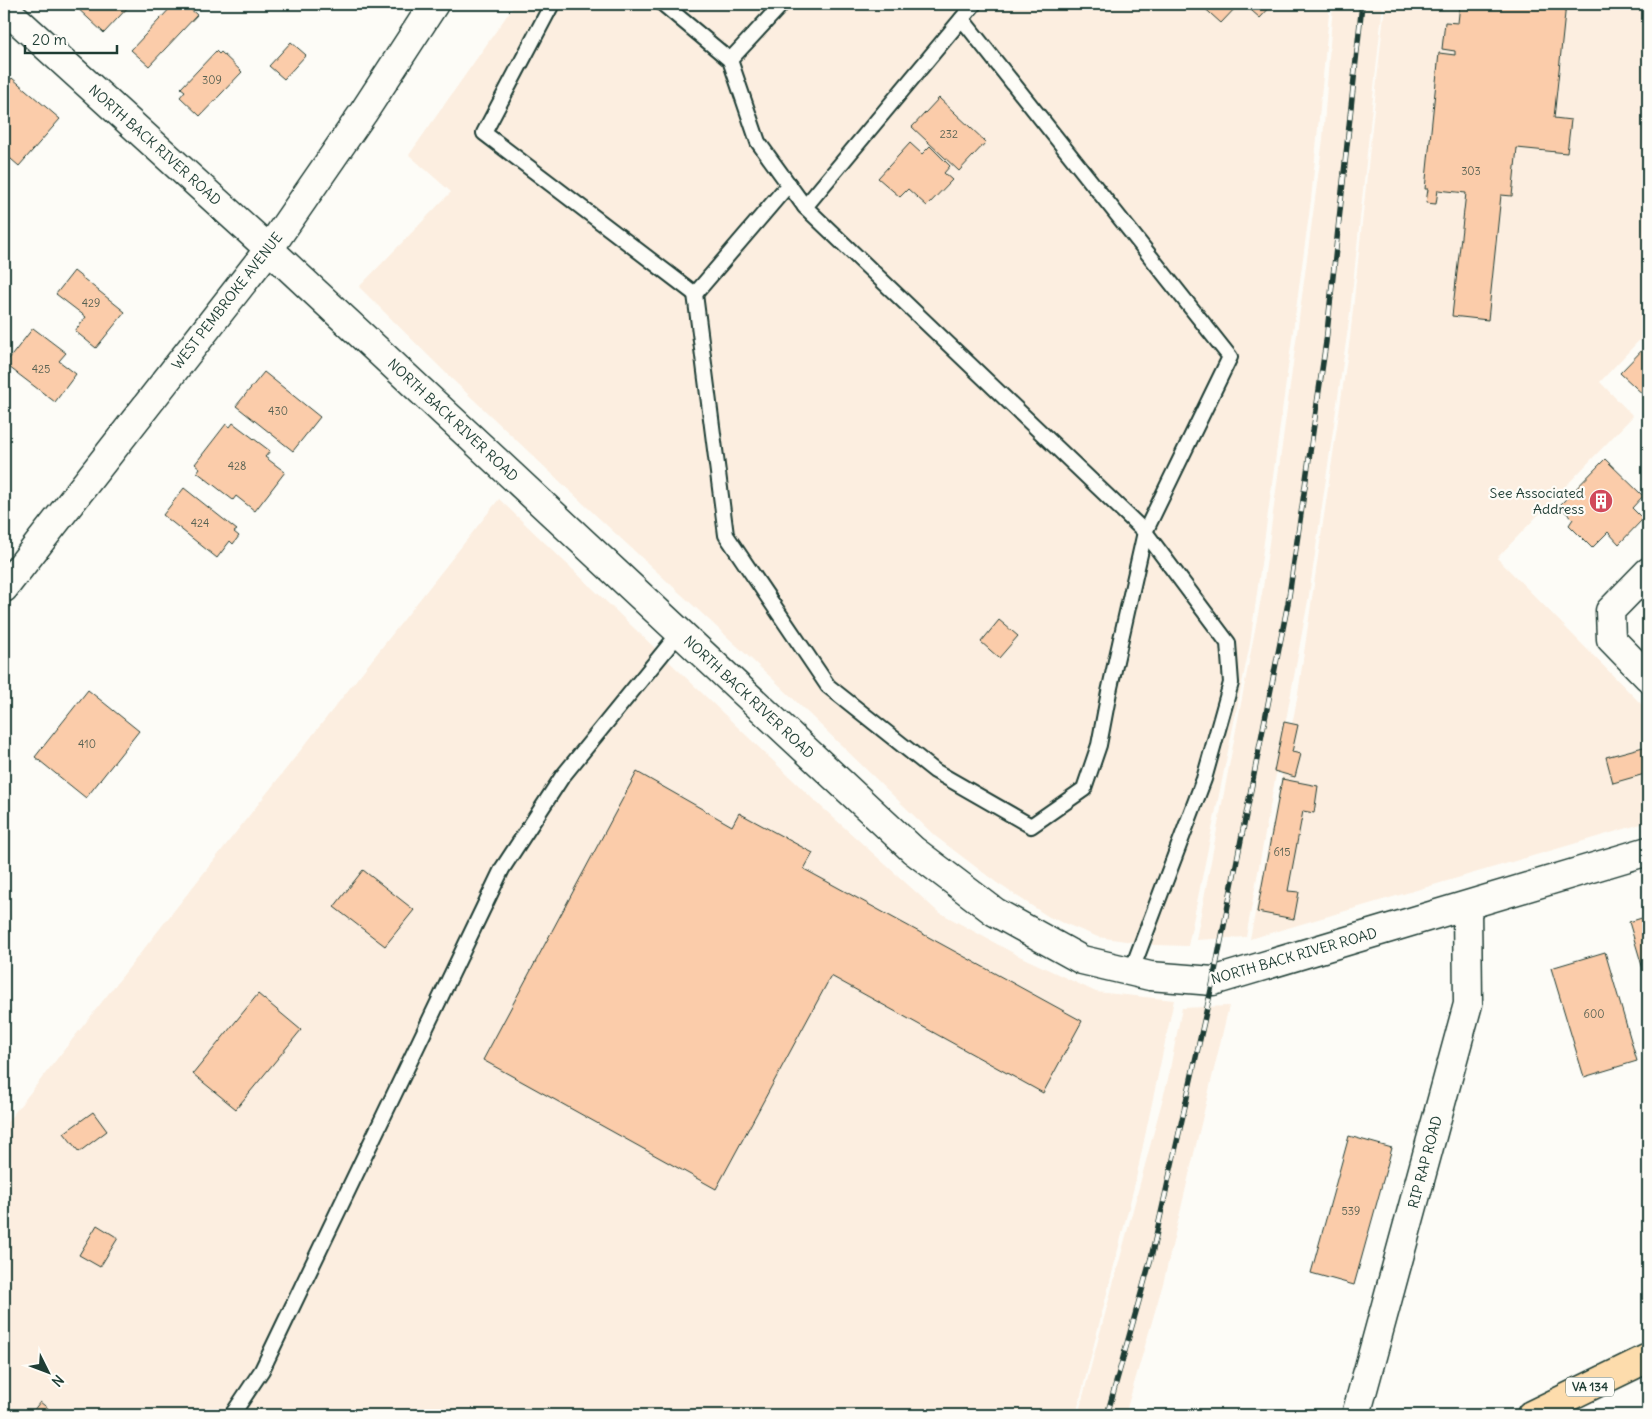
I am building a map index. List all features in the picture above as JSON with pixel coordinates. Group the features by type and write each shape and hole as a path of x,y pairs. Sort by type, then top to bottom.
{"main road":[{"name":"VA 134","path":"1531,1415 1648,1358"}],"street":[{"path":"4,9 9,4"},
{"name":"WEST PEMBROKE AVENUE","path":"4,588 269,248 363,113 434,4"},
{"name":"NORTH BACK RIVER ROAD","path":"4,9 269,248 913,850 987,906 1082,960 1150,976 1213,982 1648,851"},
{"path":"1648,572 1610,611 1611,638 1648,677"},
{"name":"RIP RAP ROAD","path":"1356,1415 1468,1004 1467,906"}],"lane":[{"path":"552,4 484,133 694,294 726,535 828,686 935,771 1031,826 1084,789 1099,745 1145,532 1230,357 962,19"},
{"path":"663,4 730,60 758,142 805,207 1145,532 1228,643 1231,683 1204,779 1131,972"},
{"path":"730,60 782,4"},
{"path":"805,207 974,4"},
{"path":"694,294 789,184"},
{"path":"232,1415 262,1370 502,868 562,777 680,632"}],"shaded area":[{"path":"515,4 1330,4 1311,200 1250,644 1188,946 1154,945 1098,937 1049,917 997,883 935,836 777,683 454,381 359,287 451,192 409,155"},
{"path":"1333,4 1383,4 1349,321 1309,595 1246,937 1196,940 1263,588 1323,139"},
{"path":"1385,4 1648,4 1648,331 1600,382 1633,416 1497,558 1648,711 1648,822 1250,939 1298,694 1350,338"},
{"path":"499,499 815,801 937,911 1015,954 1096,992 1174,1000 1135,1183 1076,1415 4,1415 4,1126"},
{"path":"1229,1006 1164,1280 1125,1415 1078,1415 1168,1079 1182,1008"}],"building":[{"path":"75,4 131,4 104,33"},
{"path":"174,4 185,4 197,15 149,66 131,50"},
{"path":"1200,4 1239,4 1221,23"},
{"path":"1244,4 1273,4 1260,18"},
{"path":"1460,4 1566,4 1554,118 1571,120 1567,153 1517,148 1512,196 1501,195 1488,320 1452,316 1466,193 1438,190 1436,204 1426,203 1428,189 1425,189 1439,53 1455,55 1455,51 1442,49 1445,22 1458,23"},
{"path":"291,42 306,55 284,79 269,66"},
{"path":"216,51 219,54 221,52 242,72 200,116 180,97 185,91 181,88"},
{"path":"12,78 60,119 19,166 4,153 4,95 6,93 4,87"},
{"path":"939,98 986,142 959,171 912,127"},
{"path":"910,143 922,154 930,146 950,166 944,173 952,180 927,206 908,189 900,197 878,178"},
{"path":"4,218 10,223 4,231"},
{"path":"74,271 125,312 96,348 75,331 86,317 56,294"},
{"path":"33,328 66,353 59,361 76,374 55,402 5,364"},
{"path":"1648,344 1648,399 1620,373"},
{"path":"264,372 320,417 293,451 236,406"},
{"path":"233,423 270,451 265,457 285,472 255,511 236,496 233,500 197,472 200,468 195,464 226,424 230,427"},
{"name":"See Associated Address","path":"1605,459 1643,496 1632,508 1643,519 1619,544 1608,532 1592,548 1569,525 1573,519 1559,506"},
{"path":"184,488 237,530 234,532 239,536 233,544 230,541 217,558 163,515"},
{"path":"999,620 1018,636 999,658 981,642"},
{"path":"88,690 139,731 86,798 35,757"},
{"path":"1284,722 1298,725 1292,752 1301,754 1295,777 1274,771"},
{"path":"1647,746 1648,773 1613,783 1606,757"},
{"path":"637,772 732,826 739,813 813,853 804,869 1082,1021 1043,1093 831,976 716,1189 483,1060"},
{"path":"1282,779 1318,786 1314,813 1303,811 1288,891 1299,892 1294,919 1257,912"},
{"path":"363,870 414,910 385,946 334,907"},
{"path":"1648,916 1648,986 1629,922"},
{"path":"1605,952 1637,1061 1584,1077 1551,968"},
{"path":"258,994 301,1030 236,1109 193,1074"},
{"path":"93,1112 107,1131 79,1152 64,1133"},
{"path":"1349,1136 1392,1148 1354,1285 1311,1273"},
{"path":"97,1225 118,1238 100,1267 79,1255"},
{"path":"40,1402 49,1409 43,1415 30,1415"}],"railway":[{"path":"1107,1415 1151,1258 1213,981 1288,603 1326,342 1362,4"}],"place":[{"name":"See Associated Address","path":"1601,501"}]}
